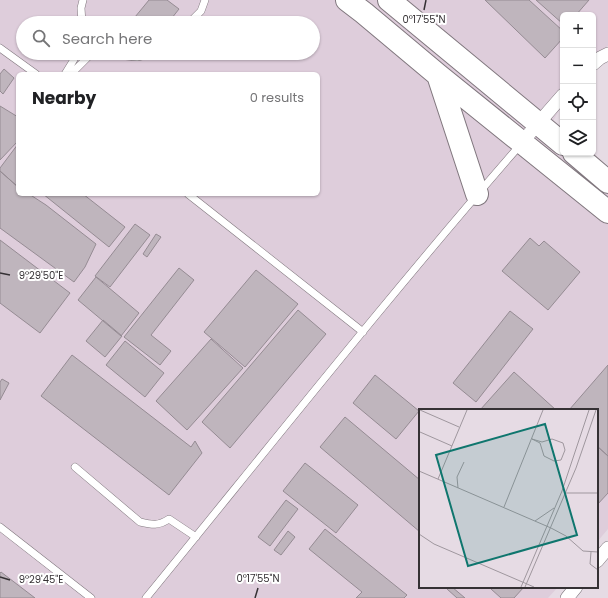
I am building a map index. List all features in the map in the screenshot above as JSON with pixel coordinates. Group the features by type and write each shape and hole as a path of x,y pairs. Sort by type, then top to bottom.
{"highway":[{"path":"347,0 608,212"},
{"path":"389,0 560,141"},
{"path":"438,75 477,194"},
{"path":"578,156 608,182"}],"street":[{"path":"596,61 608,54"},
{"path":"522,142 560,98"},
{"path":"598,560 608,548"},
{"path":"567,598 575,588"}],"lane":[{"path":"82,16 81,8 83,0"},
{"path":"195,16 201,10 205,0"},
{"path":"0,48 16,60"},
{"path":"17,60 33,72"},
{"path":"66,72 74,60"},
{"path":"73,72 85,60"},
{"path":"146,598 363,332 522,142"},
{"path":"191,196 363,332"},
{"path":"75,467 140,522 154,526 169,519 196,537"},
{"path":"0,527 92,598"}],"shaded area":[{"path":"0,0 608,0 608,46 596,53 596,12 560,12 560,108 551,125 560,132 560,156 589,156 608,171 608,529 598,541 598,409 419,409 419,588 557,588 548,598 0,598"}],"building":[{"path":"149,0 167,0 179,9 174,16 136,16"},
{"path":"485,0 529,0 560,28 560,41 545,58"},
{"path":"536,0 589,0 579,12 560,12 560,21"},
{"path":"4,69 14,78 3,94 0,91 0,74"},
{"path":"0,106 16,116 16,143 0,160"},
{"path":"16,147 16,185 0,171 0,168"},
{"path":"0,171 16,185 16,196 32,196 96,244 85,267 74,282 0,228"},
{"path":"45,196 86,196 125,227 109,247"},
{"path":"135,224 150,235 110,287 95,276"},
{"path":"156,234 161,237 147,257 143,254"},
{"path":"530,238 539,246 544,241 580,272 548,310 502,271"},
{"path":"0,240 70,293 40,333 0,303"},
{"path":"179,268 194,280 151,335 171,351 160,365 124,337"},
{"path":"256,270 298,304 245,367 204,332"},
{"path":"96,277 139,313 121,336 78,300"},
{"path":"298,310 326,334 230,448 202,422"},
{"path":"510,311 533,329 476,402 453,383"},
{"path":"103,320 122,336 105,357 86,341"},
{"path":"211,339 243,368 187,430 156,401"},
{"path":"125,341 164,373 145,397 106,365"},
{"path":"72,355 191,447 195,441 202,453 169,495 41,396"},
{"path":"608,365 608,456 598,447 598,409 570,409"},
{"path":"514,372 555,409 481,409"},
{"path":"375,375 419,411 396,439 353,403"},
{"path":"2,379 9,383 0,400 0,382"},
{"path":"345,417 419,479 419,531 320,447"},
{"path":"598,447 608,456 608,493 598,504"},
{"path":"305,463 358,505 336,533 283,491"},
{"path":"286,500 298,509 270,546 258,537"},
{"path":"325,529 407,595 404,598 356,598 362,592 309,549"},
{"path":"288,531 295,537 281,555 274,550"},
{"path":"1,572 35,598 0,598"},
{"path":"453,588 465,598 457,598 447,589"},
{"path":"523,588 514,598 501,598 491,589"}]}
